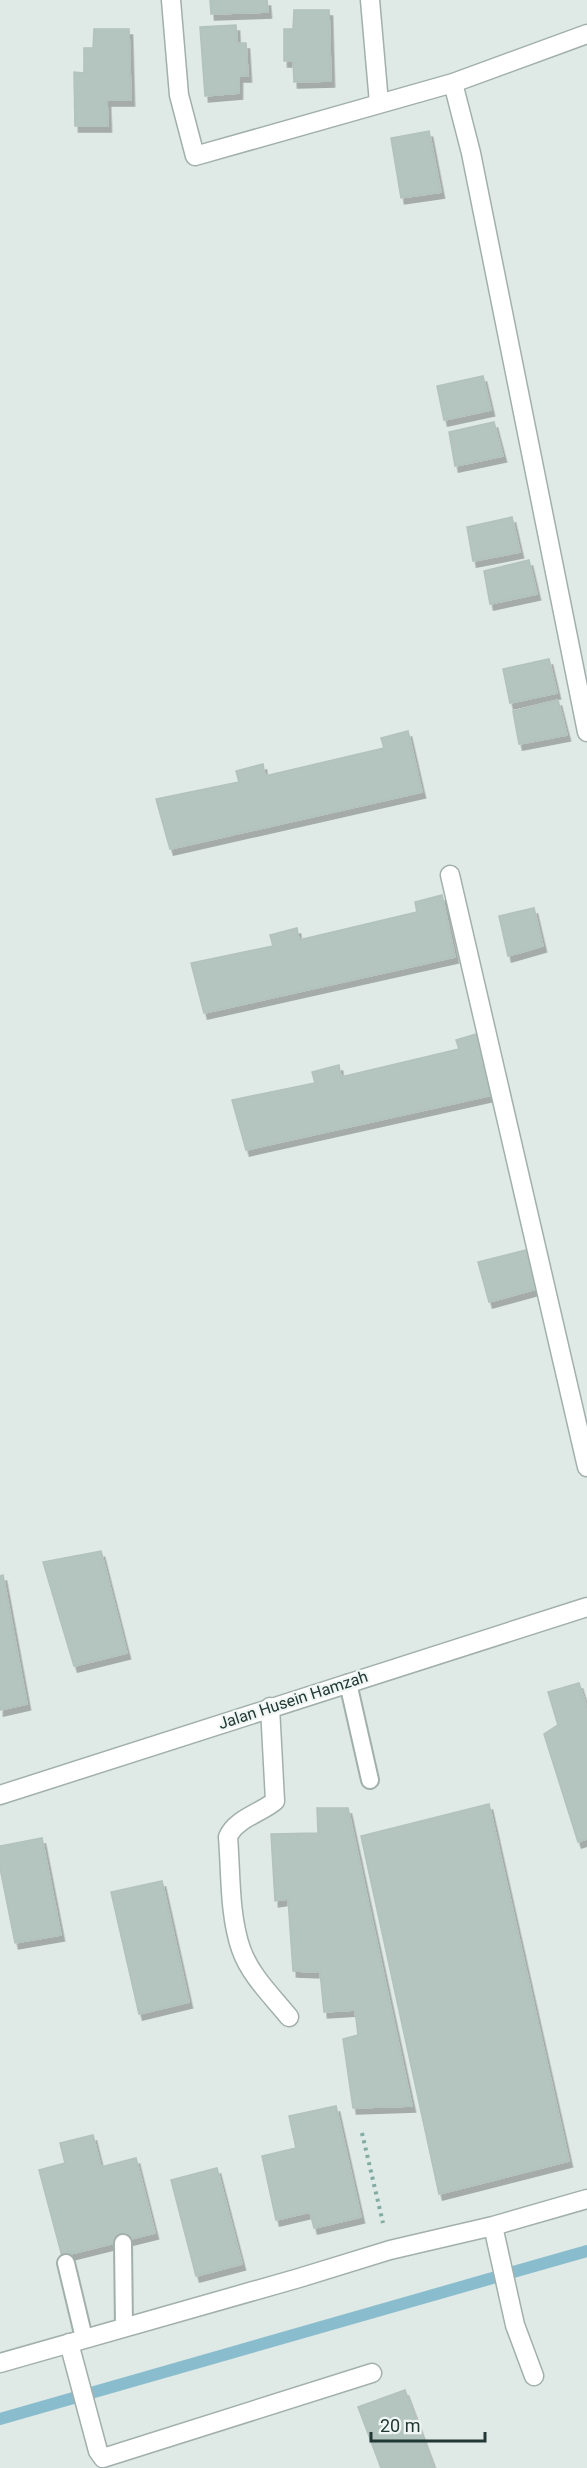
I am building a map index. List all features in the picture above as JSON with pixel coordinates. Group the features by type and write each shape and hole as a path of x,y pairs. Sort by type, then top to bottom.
{"street":[{"path":"171,0 179,95 195,156 453,83 587,34"},
{"path":"370,0 379,103"},
{"path":"453,83 471,153 587,732"},
{"path":"450,875 587,1467"},
{"name":"Jalan Husein Hamzah","path":"0,1795 587,1607"},
{"path":"270,1707 275,1801 238,1824 231,1830 228,1837 235,1922 241,1950 258,1980 289,2017"},
{"path":"0,2363 390,2250 492,2226 587,2199"},
{"path":"492,2226 515,2325 534,2376"},
{"path":"76,2340 76,2364 96,2444 103,2458 372,2373"}],"lane":[{"path":"348,1683 370,1780"},
{"path":"123,2243 124,2327"},
{"path":"66,2263 76,2340"}],"path":[{"path":"362,2133 390,2250"}],"building":[{"path":"210,0 267,0 268,12 211,14"},
{"path":"294,10 329,10 331,81 294,82 293,61 284,61 284,29 293,29"},
{"path":"236,25 237,43 246,43 248,76 239,76 239,93 205,96 200,27"},
{"path":"94,29 129,29 131,100 107,100 108,126 75,126 74,72 84,73 84,48 93,48"},
{"path":"429,131 441,192 401,198 391,138"},
{"path":"483,376 491,410 444,420 437,386"},
{"path":"494,422 503,456 455,466 449,432"},
{"path":"512,517 520,552 473,561 467,527"},
{"path":"529,560 537,594 490,604 484,571"},
{"path":"549,659 557,693 510,703 503,669"},
{"path":"558,700 567,735 519,744 513,711"},
{"path":"408,731 422,792 170,849 156,799 239,782 236,771 263,764 265,776 384,748 381,738"},
{"path":"442,895 455,957 204,1013 191,963 273,946 270,935 297,928 299,940 417,912 415,902"},
{"path":"534,908 543,946 508,956 499,916"},
{"path":"483,1032 497,1094 246,1150 232,1100 315,1083 312,1072 339,1065 341,1077 459,1049 456,1040"},
{"path":"530,1249 540,1288 489,1302 478,1262"},
{"path":"101,1551 127,1653 74,1666 43,1562"},
{"path":"3,1575 27,1704 0,1710 0,1576"},
{"path":"579,1683 587,1708 587,1839 578,1842 544,1734 558,1725 548,1692"},
{"path":"489,1804 569,2161 439,2194 361,1836"},
{"path":"317,1808 348,1808 412,2106 353,2108 343,2039 358,2035 355,2010 324,2012 320,1972 293,1971 288,1899 275,1901 271,1834 318,1833"},
{"path":"42,1838 61,1935 15,1943 0,1868 0,1846"},
{"path":"162,1881 189,2002 139,2014 111,1892"},
{"path":"336,2106 361,2217 314,2228 310,2212 276,2220 262,2156 296,2148 289,2116"},
{"path":"93,2135 101,2167 136,2158 155,2233 62,2256 39,2170 65,2163 60,2143"},
{"path":"217,2168 242,2264 196,2276 171,2180"},
{"path":"405,2390 434,2468 381,2468 358,2407"}],"waterway":[{"path":"0,2419 587,2251"}]}
